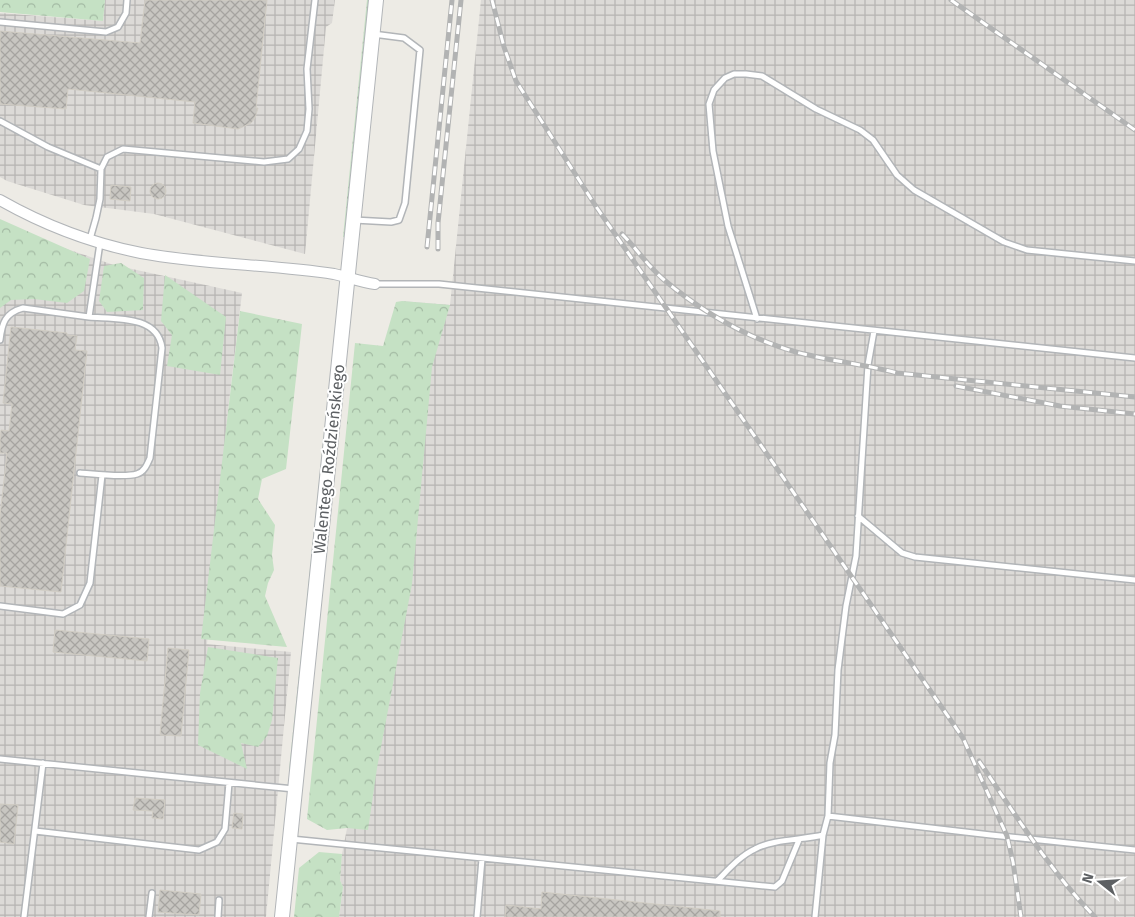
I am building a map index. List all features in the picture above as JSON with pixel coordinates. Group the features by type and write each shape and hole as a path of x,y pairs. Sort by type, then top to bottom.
{"street":[{"name":"Walentego Roździeńskiego","path":"282,917 376,0"},
{"path":"0,200 51,226 89,240 144,254 335,274 375,284"}],"lane":[{"path":"0,22 106,32 118,27 126,13 127,0"},
{"path":"89,240 100,199 101,169 107,157 122,148 264,162 288,159 299,149 307,131 309,109 307,69 315,0"},
{"path":"353,220 391,222 399,220 405,203 420,50 404,38 372,34"},
{"path":"757,319 728,226 711,132 709,104 714,90 725,78 734,74 762,76 816,109 860,130 872,140 897,175 914,190 1004,242 1028,250 1134,261 1135,253"},
{"path":"0,121 48,147 101,169"},
{"path":"89,317 100,243"},
{"path":"375,284 439,284 1135,358"},
{"path":"0,340 1,327 6,316 15,310 23,308 140,322 148,325 161,339 162,348 150,458 147,466 138,474 102,475 80,473"},
{"path":"815,917 823,835 828,816 830,763 835,735 838,670 846,606 856,556 868,365 874,331"},
{"path":"0,606 63,614 80,605 90,583 102,475"},
{"path":"858,516 902,553 914,557 1135,580"},
{"path":"0,759 295,789"},
{"path":"24,917 43,763"},
{"path":"35,831 199,850 217,842 225,829 229,783"},
{"path":"828,816 1135,850"},
{"path":"717,881 743,856 754,849 787,840 799,840 823,835"},
{"path":"290,839 774,887 782,881 799,840"},
{"path":"477,917 482,859"},
{"path":"149,917 152,893"},
{"path":"218,917 219,900"}],"shaded area":[{"path":"105,0 335,0 332,23 326,27 305,254 154,214 84,205 7,181 0,177 0,13 103,21"},
{"path":"481,0 1135,0 1135,917 339,917 343,887 340,880 342,854 349,818 402,301 450,305"},
{"path":"0,220 26,235 114,265 242,293 228,410 207,644 291,652 266,917 0,917"}],"green space":[{"path":"0,0 105,0 103,21 0,12"},
{"path":"367,0 369,0 345,237 343,237"},
{"path":"0,219 90,259 84,291 67,303 34,299 11,300 0,308"},
{"path":"121,263 144,278 143,310 107,312 99,301 104,266"},
{"path":"165,275 226,317 220,375 167,366 172,335 161,321"},
{"path":"396,302 450,305 432,367 412,584 377,768 368,830 347,828 327,830 307,819 355,343 383,346"},
{"path":"240,311 302,324 286,469 262,479 258,499 275,525 272,555 274,570 265,596 287,647 201,639"},
{"path":"336,327 291,766 289,770 333,348"},
{"path":"208,647 278,658 272,720 267,736 258,747 241,743 247,769 198,745 200,693"},
{"path":"319,852 342,854 340,880 343,887 339,917 294,917 299,868"}],"building":[{"path":"145,0 267,0 256,108 258,108 255,118 251,123 238,129 193,123 195,102 68,89 66,109 0,104 0,31 140,43"},
{"path":"155,183 161,183 166,188 164,197 155,199 150,194 150,188"},
{"path":"111,185 131,187 130,201 110,199"},
{"path":"11,327 67,333 67,335 77,336 75,350 87,351 61,592 0,586 0,516 7,453 0,453 0,441 1,430 9,431 12,404 3,403"},
{"path":"55,630 149,639 147,661 53,652"},
{"path":"168,648 189,650 181,736 160,735"},
{"path":"135,798 165,800 163,819 152,818 153,811 133,810"},
{"path":"0,804 18,805 14,844 0,842"},
{"path":"234,813 243,814 242,829 232,828"},
{"path":"160,890 201,894 199,915 158,912"},
{"path":"542,892 720,911 720,917 505,917 506,905 541,909"}],"railway":[{"path":"427,247 452,0"},
{"path":"438,249 438,223 461,0"},
{"path":"492,0 504,47 516,81 595,205 963,738 1007,836 1021,917"},
{"path":"951,0 1135,130"},
{"path":"622,234 658,274 709,313 760,339 796,352 897,373 1135,397"},
{"path":"956,386 1060,406 1135,414"},
{"path":"979,761 1048,861 1095,917"}]}
